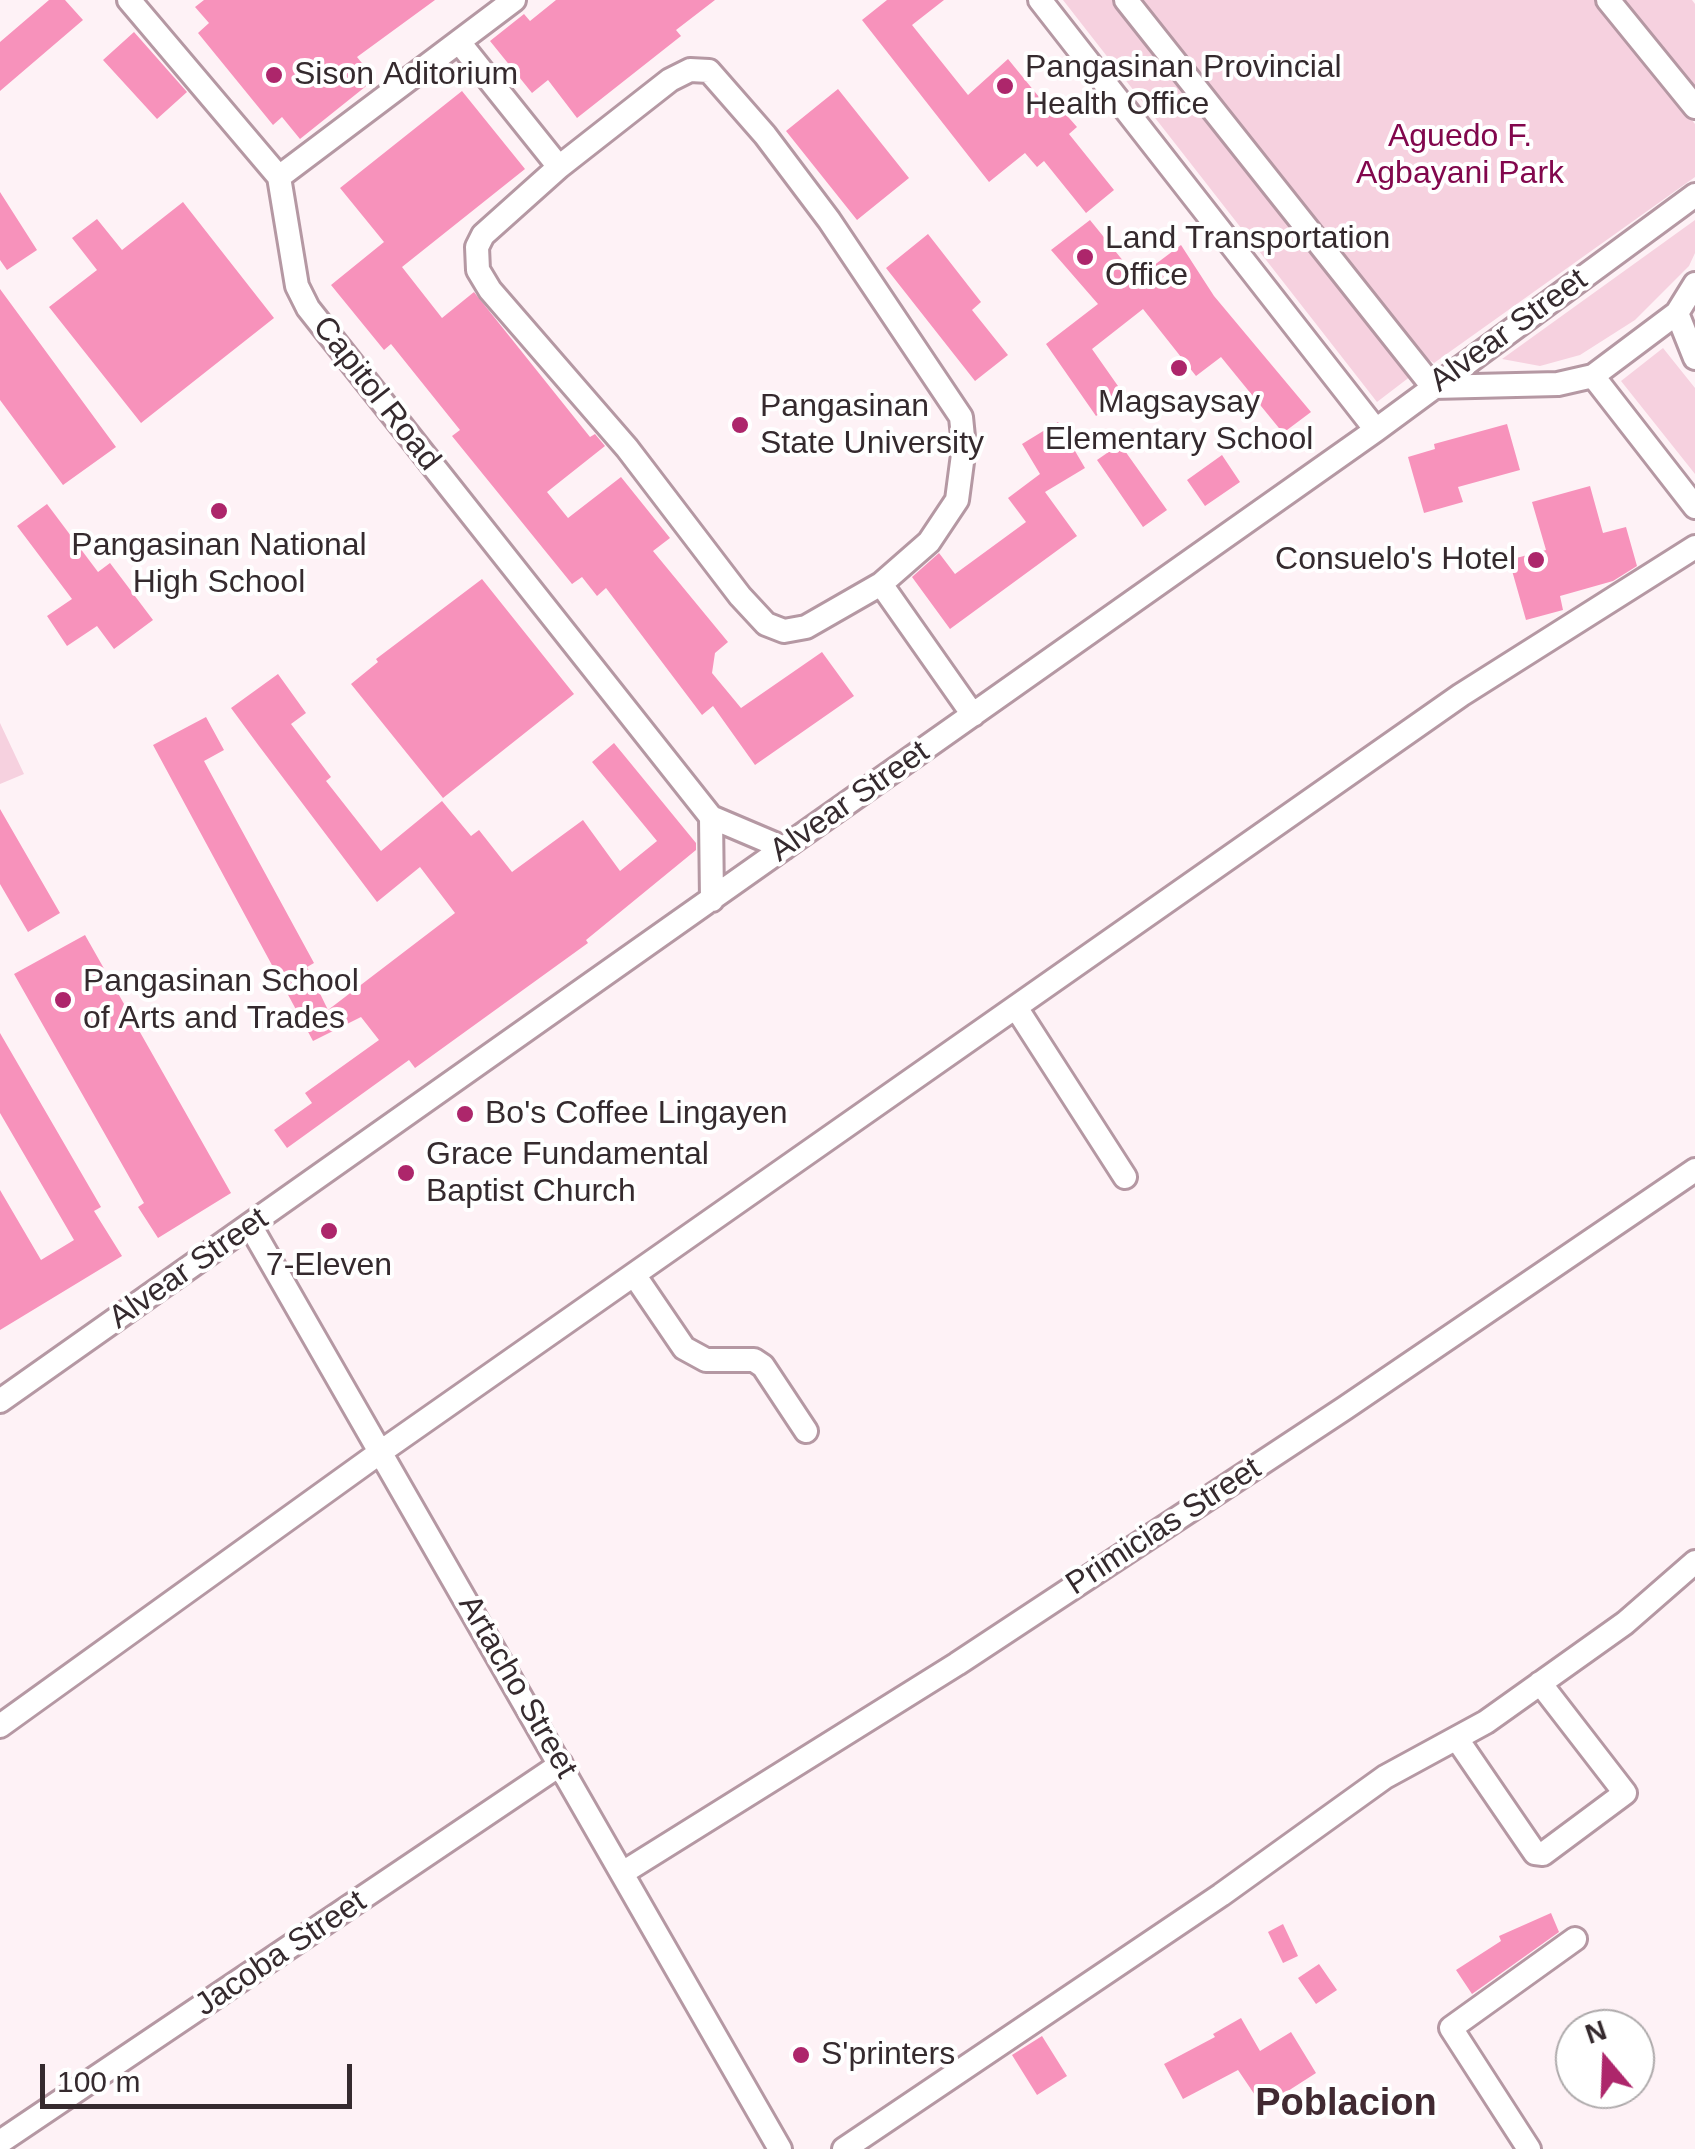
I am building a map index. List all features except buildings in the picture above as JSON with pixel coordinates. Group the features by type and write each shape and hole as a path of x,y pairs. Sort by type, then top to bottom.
{"street":[{"path":"129,0 279,177 514,0"},
{"path":"1040,0 1376,430"},
{"path":"1126,0 1434,387 1558,384 1593,376 1677,313 1695,284"},
{"path":"1608,0 1695,108"},
{"path":"459,42 559,167"},
{"path":"690,70 708,70 765,135 840,236 961,417 964,446 957,500 929,542 880,584 806,627 784,631 766,624 655,490 627,448 490,290 478,270 476,247 483,235 559,167 661,87 690,70"},
{"name":"Capitol Road","path":"279,177 302,300 710,816 784,848"},
{"name":"Alvear Street","path":"0,1401 1376,430 1695,194"},
{"path":"1677,313 1695,358"},
{"path":"1593,376 1695,507"},
{"path":"0,1726 382,1450 636,1276 1461,695 1695,547"},
{"path":"880,584 973,715"},
{"path":"710,816 712,900"},
{"path":"1017,1009 1125,1177"},
{"name":"Primicias Street","path":"624,1872 989,1642 1345,1408 1695,1170"},
{"name":"Artacho Street","path":"251,1227 780,2149"},
{"path":"636,1276 684,1348 706,1360 754,1360 806,1431"},
{"path":"844,2149 1220,1895 1384,1777 1458,1739 1540,1684 1626,1623 1695,1562"},
{"path":"1458,1739 1535,1853 1543,1854 1625,1794 1540,1684"},
{"name":"Jacoba Street","path":"0,2142 562,1764"},
{"path":"1530,2149 1452,2028 1575,1939"}],"green space":[{"path":"1063,0 1117,0 1411,376 1377,402"},
{"name":"Aguedo F. Agbayani Park","path":"1139,0 1596,0 1695,124 1695,177 1434,363 1422,355"},
{"path":"1624,0 1692,0 1695,91"},
{"path":"1695,220 1695,253 1689,266 1635,320 1580,355 1540,366 1502,359"},
{"path":"1663,348 1695,388 1695,474 1621,381"},
{"path":"0,723 24,774 0,784"}],"place":[{"name":"Sison Aditorium","path":"274,75"},
{"name":"Pangasinan Provincial Health Office","path":"1005,86"},
{"name":"Land Transportation Office","path":"1085,257"},
{"name":"Magsaysay Elementary School","path":"1179,368"},
{"name":"Pangasinan State University","path":"740,425"},
{"name":"Pangasinan National High School","path":"219,511"},
{"name":"Consuelo's Hotel","path":"1536,560"},
{"name":"Pangasinan School of Arts and Trades","path":"63,1000"},
{"name":"Bo's Coffee Lingayen","path":"465,1114"},
{"name":"Grace Fundamental Baptist Church","path":"406,1173"},
{"name":"7-Eleven","path":"329,1231"},
{"name":"S'printers","path":"801,2055"}],"district":[{"name":"Poblacion","path":"1346,2105"}]}
